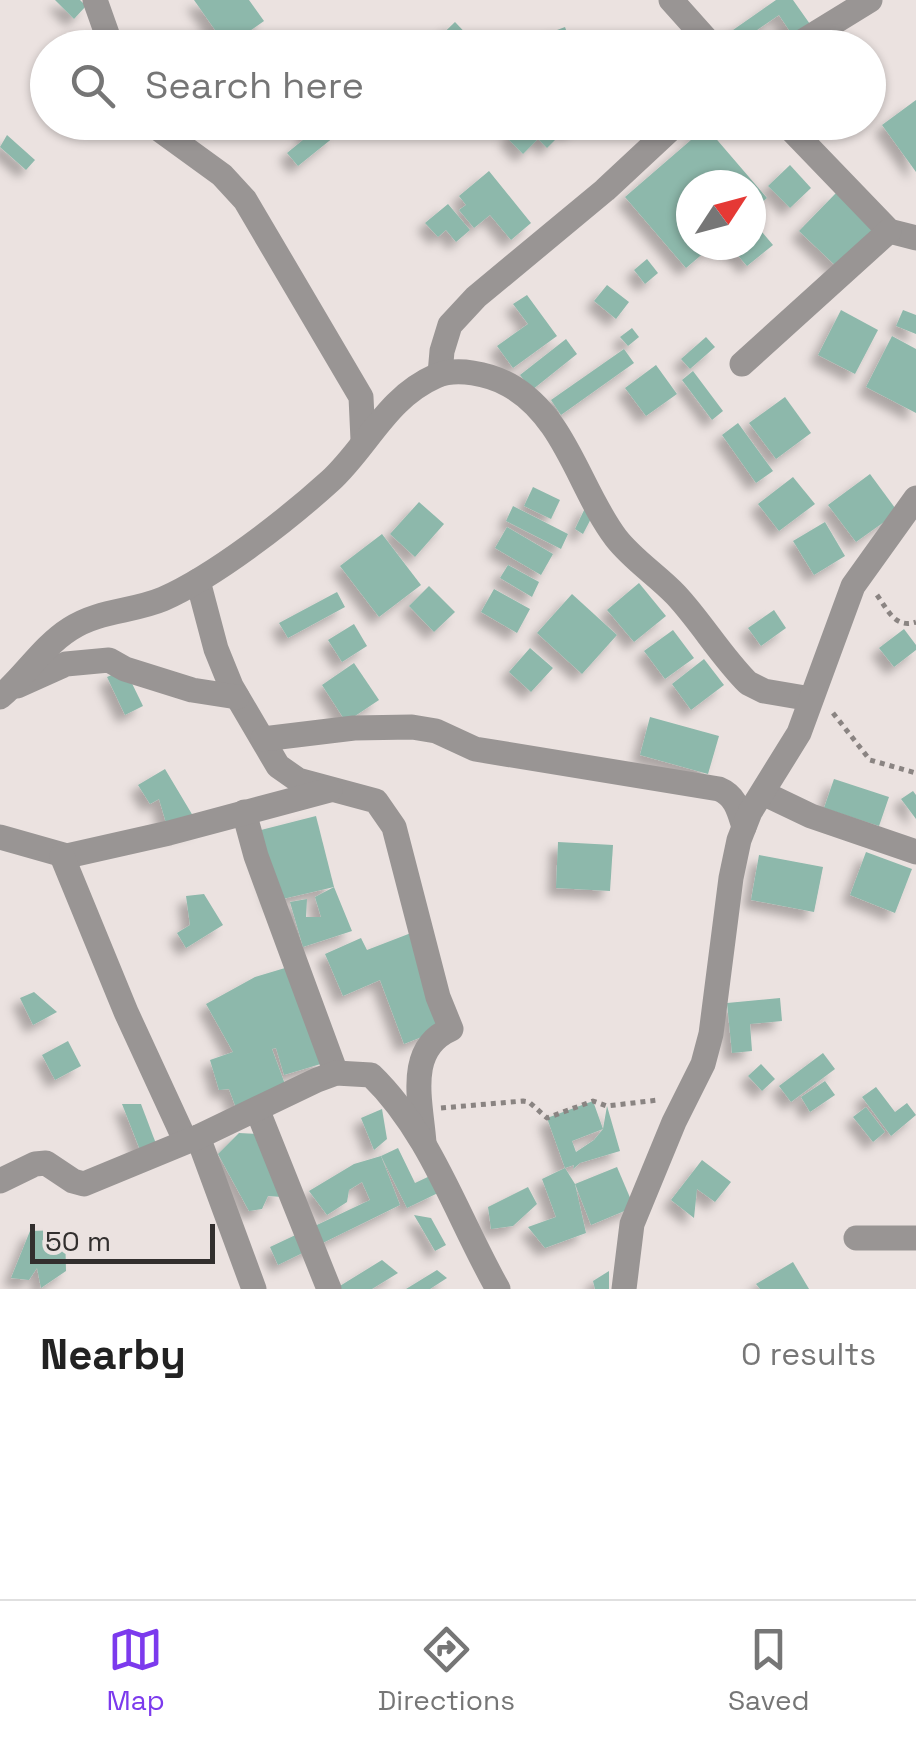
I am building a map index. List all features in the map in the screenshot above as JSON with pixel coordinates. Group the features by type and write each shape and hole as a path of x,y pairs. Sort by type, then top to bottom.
{"street":[{"path":"95,0 106,30"},
{"path":"671,0 698,30"},
{"path":"821,30 870,0"},
{"path":"174,140 222,175 245,200 361,396 363,440"},
{"path":"440,374 450,325 476,297 606,190 659,140"},
{"path":"801,140 889,231 916,238"},
{"path":"742,364 889,231"},
{"path":"4,694 50,644 89,618 159,600 198,581 316,493 348,464 398,399 440,374 471,372 499,380 533,402 566,446 619,542 674,593 738,672 764,692 812,697"},
{"path":"624,1289 632,1224 702,1064 710,1034 730,878 744,827 795,743 845,601 861,572 916,498"},
{"path":"198,581 216,649 237,697 287,775 376,801 394,826 438,998 451,1029 436,1036 420,1064 424,1142"},
{"path":"4,694 66,664 109,660 125,669 192,690 237,697"},
{"path":"262,739 354,728 427,729 475,750 719,789 730,794 744,827"},
{"path":"0,837 62,856 169,834 335,789"},
{"path":"763,793 827,822 916,852"},
{"path":"244,812 256,856 336,1074"},
{"path":"62,856 126,1012 192,1138 254,1289"},
{"path":"0,1181 46,1163 84,1184 336,1074 371,1074 424,1142 498,1289"},
{"path":"257,1109 329,1289"},
{"path":"856,1238 916,1238"}],"path":[{"path":"861,572 896,622 906,626 916,622"},
{"path":"812,697 830,710 870,760 916,773"},
{"path":"422,1110 523,1101 546,1118 592,1101 607,1106 686,1097"}],"building":[{"path":"55,0 80,0 86,6 74,19"},
{"path":"194,0 249,0 264,21 251,30 215,30"},
{"path":"776,0 793,0 814,30 789,30 779,15 757,30 733,30"},
{"path":"455,22 463,30 447,30"},
{"path":"916,100 916,172 886,131 886,122"},
{"path":"7,135 35,160 26,170 0,147"},
{"path":"303,140 330,140 298,166 287,153"},
{"path":"509,140 537,140 523,154"},
{"path":"539,140 555,140 547,148"},
{"path":"691,140 717,140 743,170 676,170 676,256 625,197"},
{"path":"790,165 811,188 790,208 768,186"},
{"path":"489,171 531,223 511,240 490,215 474,228 459,210 466,205 459,196"},
{"path":"836,193 877,233 840,270 799,231"},
{"path":"448,204 470,230 456,242 446,230 438,237 425,223"},
{"path":"647,259 658,273 645,284 634,270"},
{"path":"679,260 695,260 686,268"},
{"path":"607,285 629,302 616,319 594,301"},
{"path":"527,295 557,336 513,368 497,346 528,324 513,304"},
{"path":"841,310 878,330 855,374 818,355"},
{"path":"903,310 916,315 916,334 896,326"},
{"path":"632,328 639,337 628,346 620,337"},
{"path":"892,336 916,349 916,413 866,387"},
{"path":"706,337 715,347 690,369 681,359"},
{"path":"566,339 577,354 532,390 520,375"},
{"path":"624,349 634,363 561,415 551,400"},
{"path":"656,365 677,394 646,416 625,388"},
{"path":"693,371 723,411 712,420 682,380"},
{"path":"785,397 811,433 776,459 749,423"},
{"path":"738,423 773,471 756,483 722,435"},
{"path":"870,474 898,512 856,542 828,505"},
{"path":"793,477 815,504 779,531 758,504"},
{"path":"533,487 560,500 551,519 524,506"},
{"path":"419,502 444,524 415,557 390,534"},
{"path":"587,504 596,509 583,534 575,529"},
{"path":"513,506 568,534 561,549 506,521"},
{"path":"825,522 845,556 814,575 793,541"},
{"path":"507,527 553,554 541,575 495,548"},
{"path":"382,534 421,585 379,617 340,566"},
{"path":"508,565 539,582 532,597 500,578"},
{"path":"639,583 666,616 634,642 607,610"},
{"path":"429,586 455,612 434,632 409,606"},
{"path":"494,589 530,609 517,633 481,612"},
{"path":"337,592 345,607 288,638 279,623"},
{"path":"572,594 617,635 582,674 537,633"},
{"path":"774,610 786,628 761,646 748,628"},
{"path":"354,624 367,646 342,662 328,640"},
{"path":"904,629 916,650 894,667 879,648"},
{"path":"673,630 694,658 665,679 644,651"},
{"path":"530,648 553,668 531,692 509,672"},
{"path":"704,659 724,685 691,710 672,684"},
{"path":"354,663 379,700 346,722 322,685"},
{"path":"125,669 143,706 125,715 107,677"},
{"path":"650,717 719,736 708,774 640,755"},
{"path":"165,769 199,826 169,833 159,799 150,804 138,785"},
{"path":"834,779 889,797 879,826 824,808"},
{"path":"913,791 916,795 916,819 901,799"},
{"path":"316,816 334,887 274,901 257,831"},
{"path":"558,842 613,845 610,891 556,888"},
{"path":"866,852 912,869 895,913 850,895"},
{"path":"759,855 823,867 814,912 751,900"},
{"path":"334,887 352,931 303,947 290,902 307,899 306,917 321,917 315,897"},
{"path":"204,894 223,925 186,948 177,933 190,925 186,896"},
{"path":"411,933 447,1027 404,1044 380,980 343,996 325,954 361,938 367,950"},
{"path":"295,965 324,1063 284,1075 276,1048 272,1049 286,1087 236,1108 229,1089 219,1090 210,1060 233,1052 206,1004 255,977"},
{"path":"34,992 57,1012 33,1025 20,998"},
{"path":"780,998 782,1021 750,1024 752,1051 732,1053 727,1003"},
{"path":"68,1041 81,1066 55,1080 42,1055"},
{"path":"823,1053 835,1069 791,1102 779,1086"},
{"path":"761,1064 775,1079 762,1091 748,1076"},
{"path":"825,1081 835,1095 810,1112 801,1097"},
{"path":"876,1087 895,1112 907,1103 916,1115 891,1136 862,1097"},
{"path":"593,1101 603,1129 607,1106 620,1151 580,1163 573,1169 574,1165 565,1168 547,1118","holes":["603,1129 576,1152 572,1141"]},
{"path":"122,1104 141,1104 158,1149 142,1155"},
{"path":"866,1107 885,1132 873,1142 853,1117"},
{"path":"382,1109 387,1139 374,1150 361,1118"},
{"path":"239,1133 258,1134 282,1197 268,1196 262,1209 249,1211 218,1154"},
{"path":"398,1148 415,1183 432,1175 440,1192 407,1208 381,1156"},
{"path":"381,1156 400,1205 278,1265 270,1247 370,1200 362,1182 349,1190 347,1202 327,1215 309,1191 354,1164"},
{"path":"702,1160 731,1182 715,1202 697,1189 694,1218 671,1200"},
{"path":"617,1167 634,1207 591,1225 575,1184"},
{"path":"565,1168 575,1184 586,1233 545,1248 528,1227 556,1217 542,1179"},
{"path":"528,1187 537,1204 513,1226 491,1229 488,1207"},
{"path":"414,1215 431,1218 446,1245 435,1251"},
{"path":"65,1230 66,1271 41,1288 37,1268 29,1280 11,1278 30,1231"},
{"path":"382,1260 398,1273 372,1289 335,1289"},
{"path":"793,1262 809,1289 760,1289 756,1284"},
{"path":"437,1270 447,1278 430,1289 406,1289"},
{"path":"609,1271 609,1289 595,1289 593,1281"}]}
